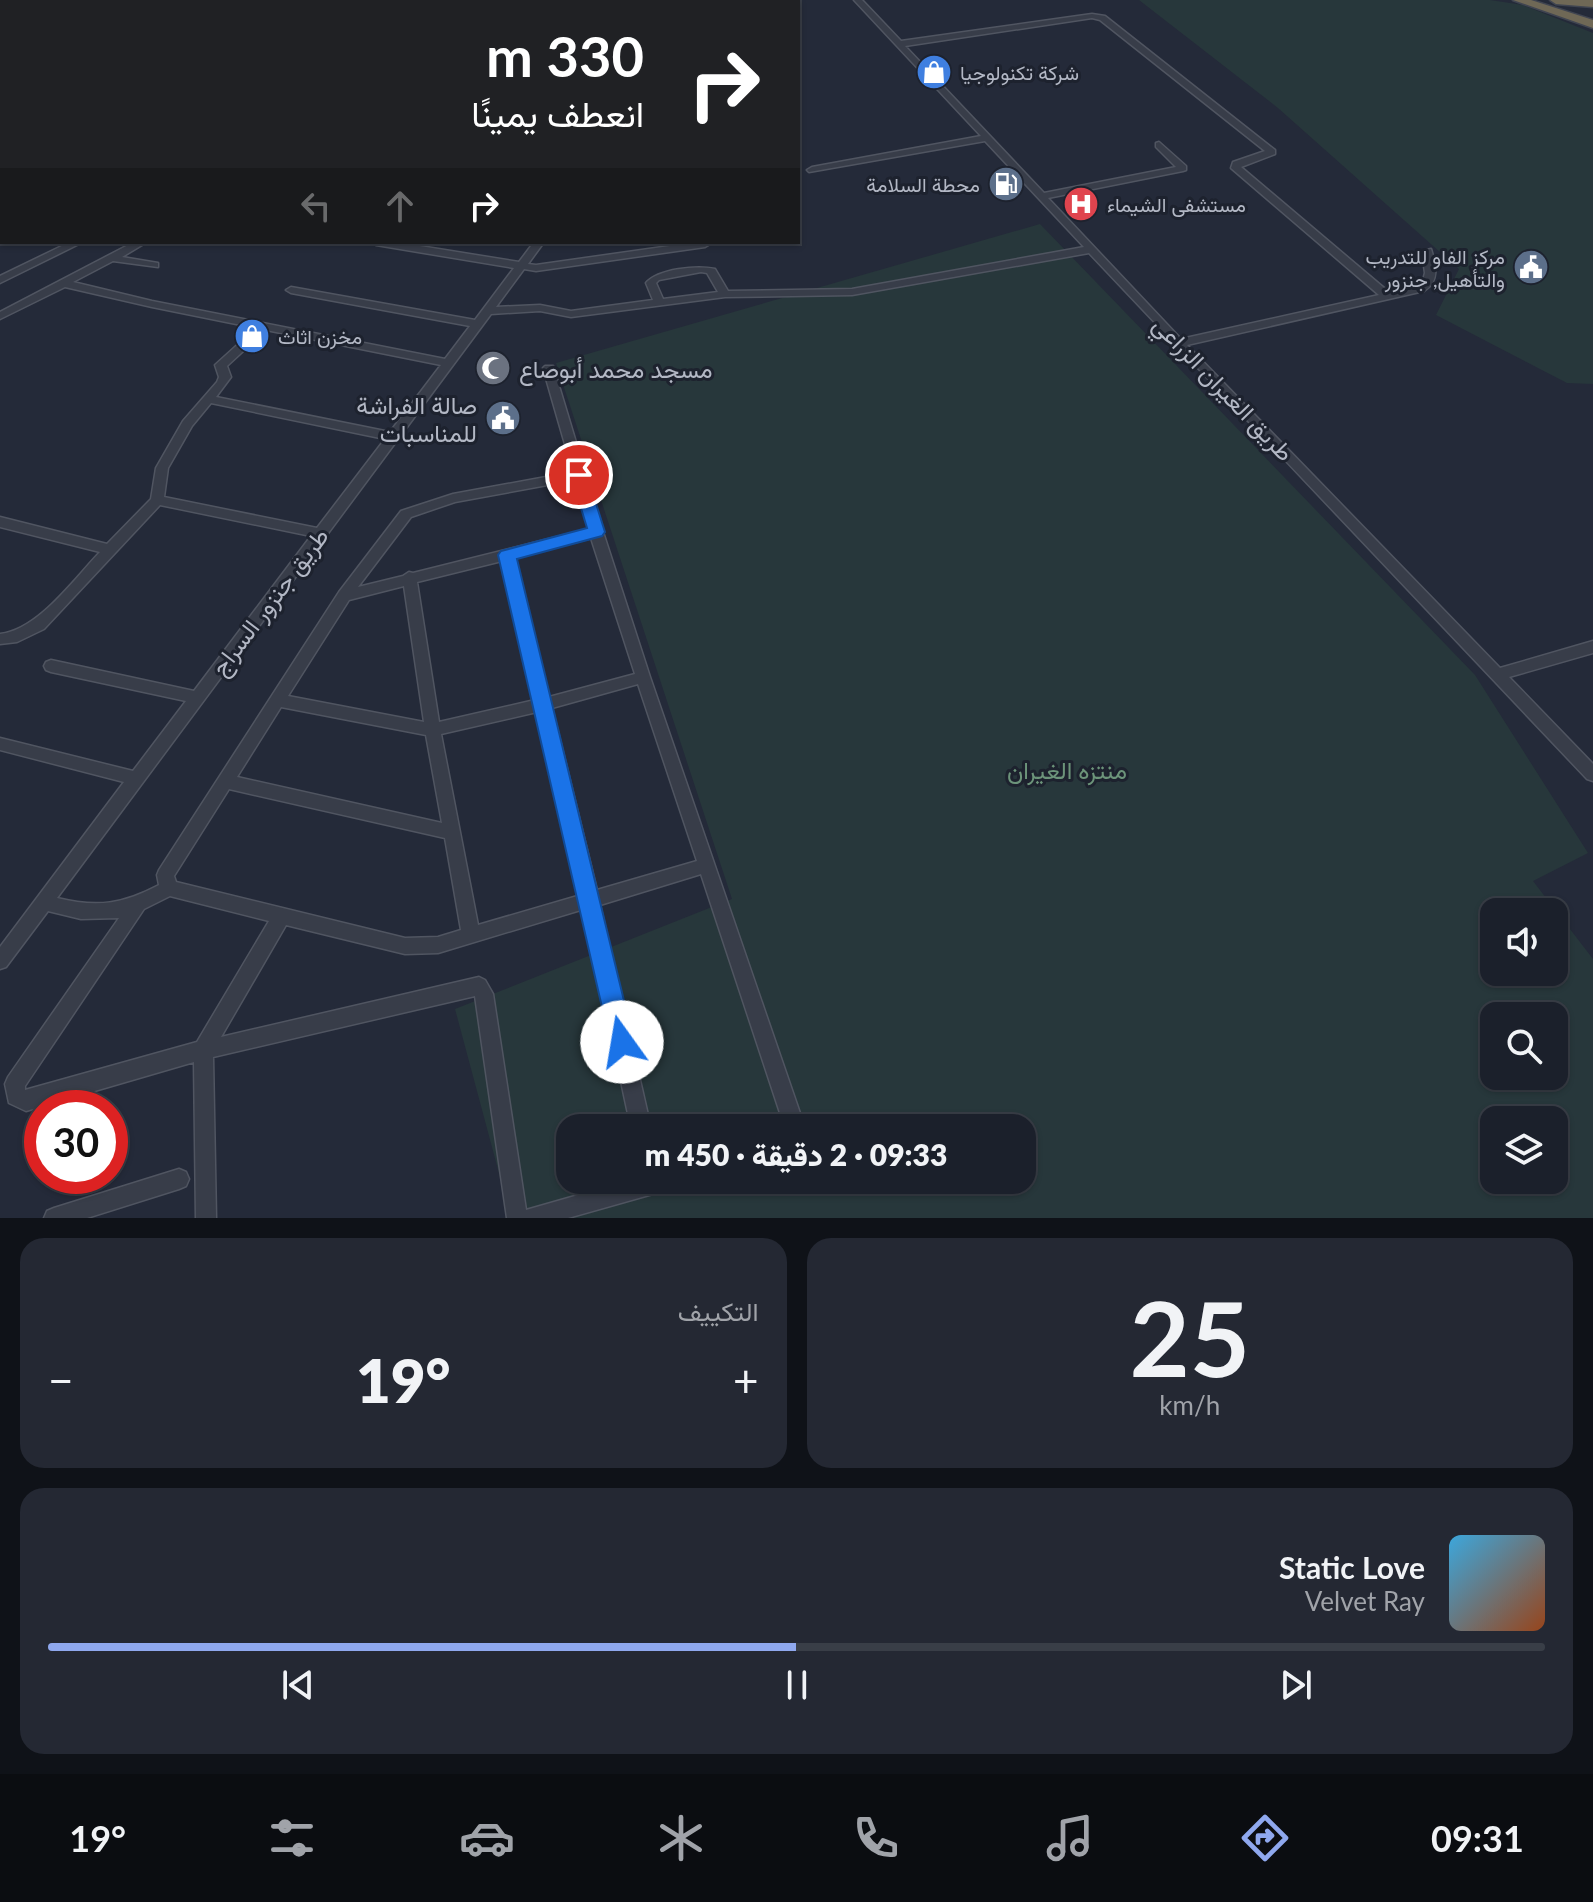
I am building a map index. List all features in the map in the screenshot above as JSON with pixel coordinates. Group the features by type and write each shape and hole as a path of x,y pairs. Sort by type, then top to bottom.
{"highway":[{"path":"1519,0 1593,24"},
{"path":"1556,0 1591,1"}],"street":[{"name":"طريق الغيران الزراعي","path":"858,0 1179,343 1593,774"},
{"path":"899,44 1092,16 1102,18 1272,152 1236,164 1236,168 1386,295"},
{"path":"812,170 987,138"},
{"path":"1042,196 1183,168 1159,145"},
{"path":"0,280 74,244"},
{"path":"0,316 138,244"},
{"path":"388,244 521,267 705,244"},
{"path":"444,244 466,257"},
{"name":"طريق جنزور السراج","path":"0,961 538,244"},
{"path":"489,311 540,308 571,314 725,294 852,292 1092,249"},
{"path":"1179,343 1429,286 1427,251"},
{"path":"111,258 154,265"},
{"path":"659,303 651,283 656,278 701,269 711,271 725,294"},
{"path":"63,283 263,327 450,363"},
{"path":"291,290 479,324"},
{"path":"0,639 12,638 39,625 157,500 162,468 187,424 225,377 221,365 263,327"},
{"path":"549,368 596,532 790,1114"},
{"path":"207,399 394,437"},
{"path":"169,888 165,875 344,596 406,514 453,498 579,475"},
{"path":"157,500 319,533"},
{"path":"0,522 111,550"},
{"path":"344,596 409,577 596,532"},
{"path":"507,555 545,704 638,1114"},
{"path":"409,577 433,730 471,935"},
{"path":"1500,674 1593,647"},
{"path":"51,666 197,698"},
{"path":"278,700 433,730 643,677"},
{"path":"0,744 137,779"},
{"path":"225,781 451,832"},
{"path":"46,903 77,912 101,914 137,906 169,888 405,946 438,945 707,865"},
{"path":"137,906 15,1084 16,1096 26,1101 203,1050 479,986 484,994 517,1218"},
{"path":"206,1218 203,1050 281,917"},
{"path":"54,1218 179,1179"},
{"path":"532,1218 614,1194"}],"green space":[{"path":"1139,0 1490,0 1523,5 1593,33 1593,384 1567,383 1436,315 1459,269 1278,108"},
{"name":"منتزه الغيران","path":"1040,224 1475,675 1588,853 1533,881 1546,898 1480,898 1480,986 1568,986 1568,926 1593,959 1593,1218 511,1218 455,1009 732,899 556,363"}],"place":[{"name":"شركة تكنولوجيا","path":"934,72"},
{"name":"محطة السلامة","path":"1006,184"},
{"name":"مستشفى الشيماء","path":"1081,204"},
{"name":"مركز الفاو للتدريب والتأهيل, جنزور","path":"1531,267"},
{"name":"مخزن اثاث","path":"252,336"},
{"name":"مسجد محمد أبوصاع","path":"493,368"},
{"name":"صالة الفراشة للمناسبات","path":"503,418"}],"route":[{"path":"579,475 596,532 507,555 545,704 622,1042"}]}
